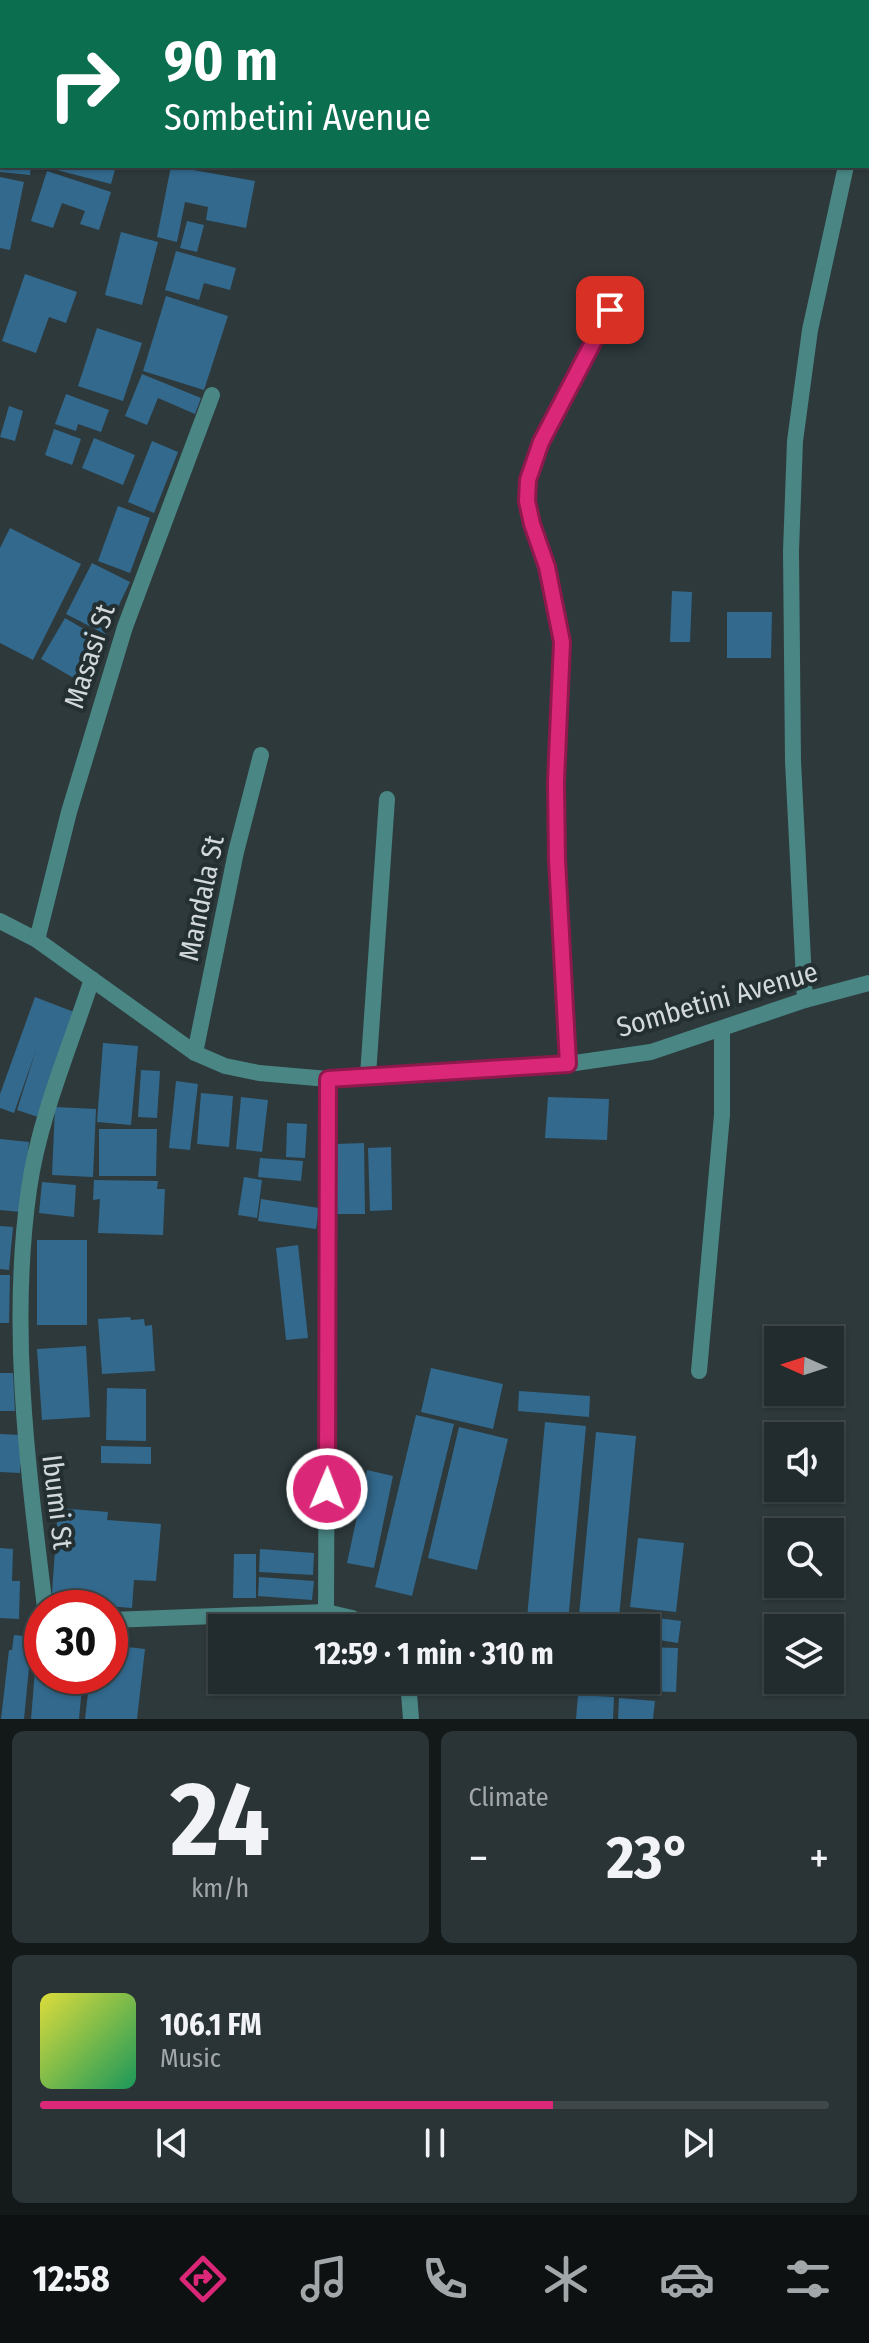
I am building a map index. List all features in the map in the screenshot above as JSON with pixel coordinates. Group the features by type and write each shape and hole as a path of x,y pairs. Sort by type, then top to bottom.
{"street":[{"path":"805,1000 793,761 791,551 795,441 810,330 846,168"},
{"path":"568,1064 557,860 556,782 562,642 547,567 527,501 528,480 541,442 610,310"},
{"name":"Masasi St","path":"37,940 69,812 125,627 212,395"},
{"name":"Mandala St","path":"195,1053 236,852 261,755"},
{"path":"368,1075 387,799"},
{"name":"Sombetini Avenue","path":"0,921 37,940 195,1053 225,1066 259,1073 328,1079 568,1064 651,1052 805,1000 869,983"},
{"name":"Ibumi St","path":"43,1590 23,1429 20,1344 24,1247 29,1189 40,1138 92,979"},
{"path":"699,1371 722,1115 722,1029"},
{"path":"326,1612 328,1079"},
{"path":"128,1619 335,1614"},
{"path":"409,1694 411,1719"}],"building":[{"path":"0,168 31,168 30,175 0,172"},
{"path":"53,168 115,168 111,184"},
{"path":"171,168 255,181 246,228 206,220 208,207 185,202 177,242 157,237"},
{"path":"47,171 111,192 99,230 80,224 85,211 62,203 53,228 31,221"},
{"path":"0,177 24,182 10,250 0,248"},
{"path":"187,221 204,225 197,252 180,248"},
{"path":"121,232 158,242 142,305 105,295"},
{"path":"176,251 236,268 230,290 204,283 199,300 165,290"},
{"path":"25,274 77,292 66,323 49,317 36,353 2,341"},
{"path":"166,296 228,316 204,390 143,371"},
{"path":"97,328 142,343 123,401 78,386"},
{"path":"142,374 201,398 195,414 158,398 147,425 125,416"},
{"path":"66,394 109,410 101,432 78,424 76,431 55,424"},
{"path":"9,406 23,411 15,441 0,437"},
{"path":"54,429 81,439 72,465 45,455"},
{"path":"94,438 135,455 123,485 82,468"},
{"path":"152,441 178,452 154,513 128,502"},
{"path":"118,506 150,518 130,573 98,561"},
{"path":"10,528 81,564 33,660 0,643 0,548"},
{"path":"92,563 130,582 105,634 66,614"},
{"path":"672,591 692,592 690,642 670,642"},
{"path":"727,612 772,612 771,658 727,658"},
{"path":"65,618 101,639 77,680 41,659"},
{"path":"35,997 74,1012 38,1117 17,1110 36,1050 14,1113 0,1108 0,1094"},
{"path":"103,1043 138,1046 131,1125 97,1122"},
{"path":"141,1070 160,1071 157,1118 138,1117"},
{"path":"176,1081 198,1084 190,1150 169,1148"},
{"path":"201,1093 233,1096 229,1147 197,1144"},
{"path":"241,1097 268,1100 262,1152 236,1149"},
{"path":"548,1097 609,1099 607,1140 545,1138"},
{"path":"55,1107 96,1109 93,1177 52,1175"},
{"path":"287,1123 307,1124 305,1158 286,1157"},
{"path":"99,1129 157,1129 156,1176 99,1176"},
{"path":"0,1139 29,1142 21,1212 0,1210"},
{"path":"364,1143 365,1214 336,1214 335,1144"},
{"path":"391,1147 392,1210 370,1211 368,1148"},
{"path":"260,1158 303,1161 301,1181 258,1177"},
{"path":"244,1177 262,1180 257,1218 238,1215"},
{"path":"94,1180 158,1181 157,1189 165,1189 163,1235 98,1233 100,1199 93,1200"},
{"path":"42,1182 76,1185 74,1217 39,1213"},
{"path":"261,1199 319,1208 316,1229 258,1221"},
{"path":"0,1226 13,1227 9,1270 0,1269"},
{"path":"37,1240 87,1240 87,1325 37,1325"},
{"path":"298,1245 308,1338 286,1340 276,1248"},
{"path":"0,1275 10,1275 9,1323 0,1323"},
{"path":"130,1317 131,1320 144,1319 145,1326 152,1325 155,1371 102,1374 98,1319"},
{"path":"86,1346 90,1417 42,1420 37,1349"},
{"path":"431,1368 503,1384 493,1429 421,1412"},
{"path":"0,1373 13,1373 15,1411 0,1411"},
{"path":"107,1388 146,1389 146,1441 106,1440"},
{"path":"519,1391 590,1396 589,1417 518,1411"},
{"path":"416,1415 454,1424 412,1596 375,1587"},
{"path":"545,1422 586,1426 569,1614 527,1614"},
{"path":"459,1427 508,1439 477,1570 428,1558"},
{"path":"596,1432 636,1436 619,1614 579,1614"},
{"path":"0,1434 22,1435 20,1473 0,1472"},
{"path":"101,1446 151,1447 151,1464 101,1463"},
{"path":"367,1470 393,1476 374,1568 347,1563"},
{"path":"58,1508 108,1512 107,1520 161,1524 156,1581 134,1580 132,1608 128,1608 128,1590 52,1590"},
{"path":"638,1538 684,1543 676,1612 630,1607"},
{"path":"0,1548 13,1549 12,1581 20,1581 19,1619 0,1618"},
{"path":"260,1549 314,1553 313,1575 259,1572"},
{"path":"234,1554 256,1554 256,1598 233,1598"},
{"path":"259,1577 314,1581 312,1600 258,1596"},
{"path":"660,1618 681,1621 678,1643 660,1640"},
{"path":"14,1635 24,1636 24,1694 26,1694 24,1719 1,1719 9,1650 12,1650"},
{"path":"128,1647 145,1649 137,1719 85,1719 88,1694 128,1694"},
{"path":"660,1647 678,1648 676,1692 660,1691"},
{"path":"33,1694 81,1694 79,1719 31,1719"},
{"path":"578,1695 614,1697 613,1719 576,1719"},
{"path":"619,1698 655,1701 653,1719 618,1719"}],"route":[{"path":"327,1489 328,1079 568,1064 557,860 556,782 562,642 547,567 527,501 528,480 541,442 610,310"}]}
